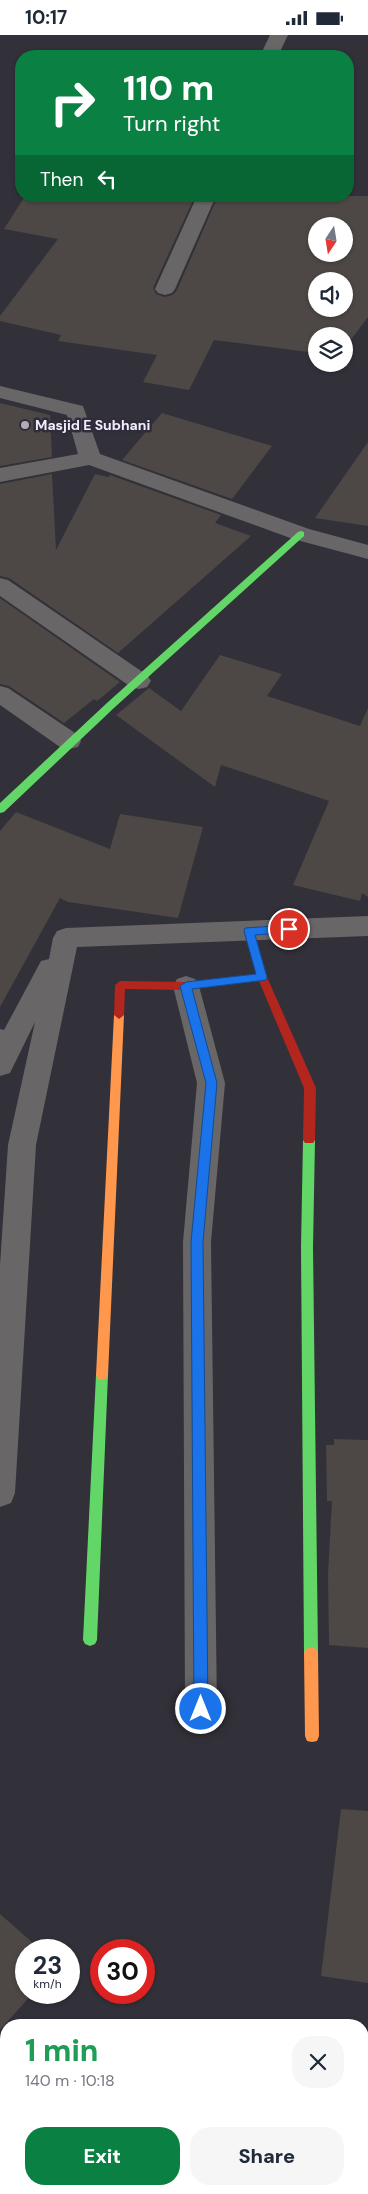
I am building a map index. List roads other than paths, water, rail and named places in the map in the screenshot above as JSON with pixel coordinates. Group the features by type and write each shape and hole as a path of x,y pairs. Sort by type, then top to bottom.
{"street":[{"path":"272,50 279,35"},
{"path":"165,289 204,202"},
{"path":"0,392 76,411 90,458"},
{"path":"0,475 90,458 301,534 368,552"},
{"path":"0,809 69,741 139,681 301,534"},
{"path":"0,585 139,681"},
{"path":"0,693 69,741"},
{"path":"66,938 368,926"},
{"path":"249,931 262,977 310,1088 306,1247 311,1495 312,1736"},
{"path":"3,1050 66,938"},
{"path":"0,1493 22,1145 66,938"},
{"path":"90,1640 120,985 186,986 262,977"},
{"path":"186,986 211,1083 197,1242 201,1709"}],"place":[{"name":"Masjid E Subhani","path":"25,425"}]}
